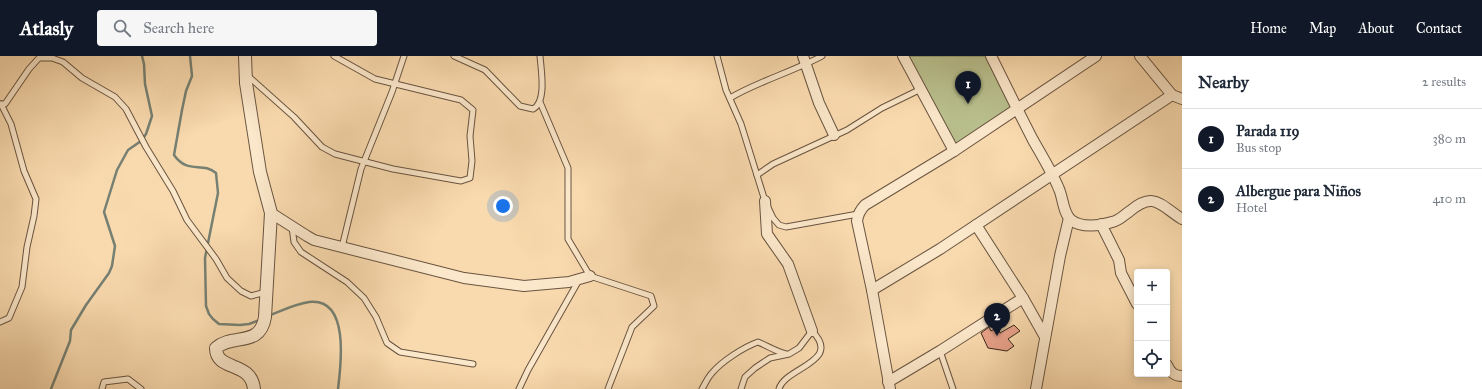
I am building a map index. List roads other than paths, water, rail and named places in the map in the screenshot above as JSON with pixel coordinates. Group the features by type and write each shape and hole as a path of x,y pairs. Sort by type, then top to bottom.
{"street":[{"path":"245,56 246,75 260,172 271,213 264,327 249,338 223,343 216,348 218,356 222,361 249,374 254,389"},
{"path":"903,56 954,151"},
{"path":"991,56 1017,110 1059,189 1069,218 1076,224 1101,224 1112,222 1120,219 1141,202 1146,200 1159,203 1182,219"},
{"path":"1023,298 940,351 889,386 872,290 858,229 858,214 865,205 954,151 1096,56"},
{"path":"1140,56 1172,95 1182,99"},
{"path":"805,60 819,104 834,135"},
{"path":"872,290 940,249 1172,95"},
{"path":"765,201 767,234 788,264 812,331"},
{"path":"271,213 314,240 464,278 524,286 556,283 590,276"},
{"path":"1036,389 1060,256 1069,218"},
{"path":"1101,224 1119,260 1121,273 1134,298"},
{"path":"976,225 1023,298 1045,337"},
{"path":"1170,371 1175,375 1182,376"}],"lane":[{"path":"246,75 294,117 322,147 334,154 393,169 461,181 470,178 472,161 470,136 473,110 461,100 376,79 334,56"},
{"path":"342,247 364,162 395,84 404,56"},
{"path":"454,56 485,70 520,106 533,109 540,102 542,91 540,56"},
{"path":"717,56 726,90 741,124 765,201 773,218 779,224 786,227 858,214"},
{"path":"730,98 748,87 805,60 822,56"},
{"path":"0,102 5,104 29,69 39,58 52,58 63,62 82,78 115,97 126,109 146,147 173,191 187,220 216,259 227,278 241,291 252,296 266,292"},
{"path":"757,175 773,164 847,130 882,108 921,90"},
{"path":"0,102 11,124 24,172 36,199 34,216 26,247 22,287 9,318 0,322"},
{"path":"540,102 568,168 568,239 590,276 651,296 654,306 632,327 608,389"},
{"path":"292,227 294,242 301,252 347,282 364,298 376,317 388,343 400,352 473,364"},
{"path":"519,389 579,279"},
{"path":"741,389 745,377 755,368 770,358 789,354 799,348 812,331 820,339 820,354 805,367 781,383 779,389"},
{"path":"702,389 712,373 748,345 758,342 767,345 776,352 789,354"},
{"path":"940,351 953,389"},
{"path":"102,389 104,382 128,379 140,389"}],"waterway":[{"path":"51,389 70,341 71,330 86,305 109,273 112,266 115,246 104,212 117,170 128,150 141,141 146,134 152,116 145,84 142,56"},
{"path":"190,56 192,76 186,91 174,155 184,165 206,168 216,173 218,193 205,258 206,306 209,314 219,324 240,325 249,324 260,320"},
{"path":"268,316 293,306 309,302 322,303 331,310 337,321 340,335 341,350 338,389"}],"place":[{"name":"Parada 119","path":"968,104"},
{"name":"Albergue para Niños","path":"997,336"}]}
